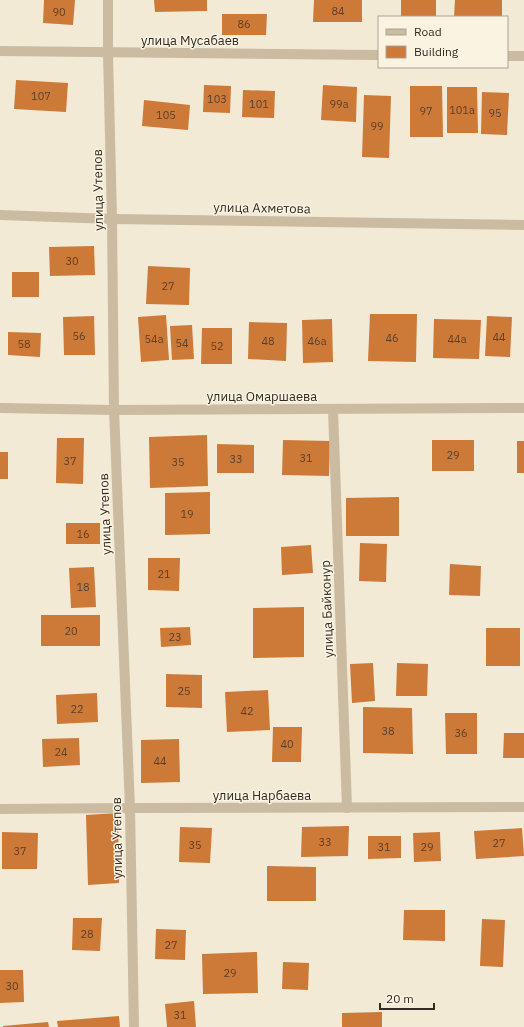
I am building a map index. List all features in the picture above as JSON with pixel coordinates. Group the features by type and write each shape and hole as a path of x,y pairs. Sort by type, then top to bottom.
{"street":[{"name":"улица Утепов","path":"108,0 114,410 130,808 134,1027"},
{"name":"улица Мусабаев","path":"0,51 378,55"},
{"path":"508,56 524,56"},
{"name":"улица Ахметова","path":"0,215 112,219 524,225"},
{"name":"улица Омаршаева","path":"0,408 114,410 524,408"},
{"name":"улица Байконур","path":"333,409 347,808"},
{"name":"улица Нарбаева","path":"0,809 524,807"}],"building":[{"path":"44,0 75,0 73,25 43,23"},
{"path":"154,0 207,0 207,11 155,12"},
{"path":"314,0 362,0 362,22 313,22"},
{"path":"401,0 436,0 436,16 401,16"},
{"path":"455,0 502,0 502,16 454,16"},
{"path":"222,14 267,14 266,35 222,35"},
{"path":"16,80 68,83 66,112 14,109"},
{"path":"204,85 231,86 230,113 203,112"},
{"path":"323,85 357,87 356,122 321,120"},
{"path":"410,86 442,86 443,137 410,137"},
{"path":"447,87 477,87 478,133 447,133"},
{"path":"243,90 275,91 274,118 242,117"},
{"path":"482,92 509,93 507,135 481,134"},
{"path":"364,95 391,96 389,158 362,157"},
{"path":"144,100 190,105 188,130 142,126"},
{"path":"94,246 95,275 50,276 49,247"},
{"path":"148,266 190,268 189,305 146,304"},
{"path":"12,272 39,272 39,297 12,297"},
{"path":"370,314 417,314 416,362 368,361"},
{"path":"166,315 169,360 141,362 138,317"},
{"path":"94,316 95,355 64,355 63,317"},
{"path":"487,316 512,317 510,357 485,356"},
{"path":"332,319 333,362 303,363 302,320"},
{"path":"434,319 481,320 479,359 433,358"},
{"path":"249,322 287,323 286,361 248,359"},
{"path":"192,325 194,359 172,360 170,326"},
{"path":"202,328 232,328 232,364 201,364"},
{"path":"8,332 41,333 40,357 8,355"},
{"path":"207,435 208,486 150,488 149,437"},
{"path":"57,438 84,438 83,484 56,483"},
{"path":"283,440 330,441 329,476 282,475"},
{"path":"432,440 474,440 474,471 432,471"},
{"path":"517,441 524,441 524,473 517,473"},
{"path":"217,444 254,445 254,473 217,473"},
{"path":"0,452 8,452 8,479 0,479"},
{"path":"210,492 210,534 165,535 165,493"},
{"path":"399,497 399,536 346,536 346,498"},
{"path":"66,523 100,523 100,544 66,544"},
{"path":"360,543 387,544 386,582 359,581"},
{"path":"311,545 313,573 282,575 281,547"},
{"path":"148,558 180,558 179,591 148,590"},
{"path":"450,564 481,566 480,596 449,595"},
{"path":"94,567 96,607 71,608 69,568"},
{"path":"304,607 304,657 253,658 253,608"},
{"path":"41,615 100,615 100,646 41,646"},
{"path":"190,627 191,645 161,647 160,628"},
{"path":"486,628 520,628 520,666 486,666"},
{"path":"373,663 375,701 352,703 350,664"},
{"path":"397,663 428,664 427,696 396,696"},
{"path":"166,674 202,675 202,708 166,707"},
{"path":"268,690 270,730 227,732 225,692"},
{"path":"97,693 98,722 57,724 56,695"},
{"path":"363,707 412,708 413,754 363,753"},
{"path":"445,713 477,713 477,754 446,754"},
{"path":"273,727 302,727 301,762 272,762"},
{"path":"504,733 524,733 524,758 503,758"},
{"path":"79,738 80,765 43,767 42,739"},
{"path":"179,739 180,782 141,783 141,740"},
{"path":"118,813 119,883 88,885 86,815"},
{"path":"349,826 348,856 301,857 302,827"},
{"path":"180,827 212,828 210,863 179,862"},
{"path":"522,828 524,856 476,859 474,831"},
{"path":"2,832 38,833 37,869 2,869"},
{"path":"440,832 441,861 414,862 413,833"},
{"path":"368,836 401,836 401,858 368,859"},
{"path":"267,866 316,867 316,901 267,901"},
{"path":"404,910 445,910 445,941 403,940"},
{"path":"73,918 102,918 100,951 72,950"},
{"path":"482,919 505,920 503,967 480,966"},
{"path":"156,929 186,930 185,960 155,959"},
{"path":"257,952 258,993 203,994 202,954"},
{"path":"283,962 309,963 308,990 282,989"},
{"path":"0,970 23,970 24,1002 0,1003"},
{"path":"194,1001 196,1027 167,1027 165,1004"},
{"path":"382,1012 382,1027 342,1027 342,1013"},
{"path":"119,1016 120,1027 58,1027 57,1021"},
{"path":"48,1022 49,1027 3,1027 3,1026"}]}
